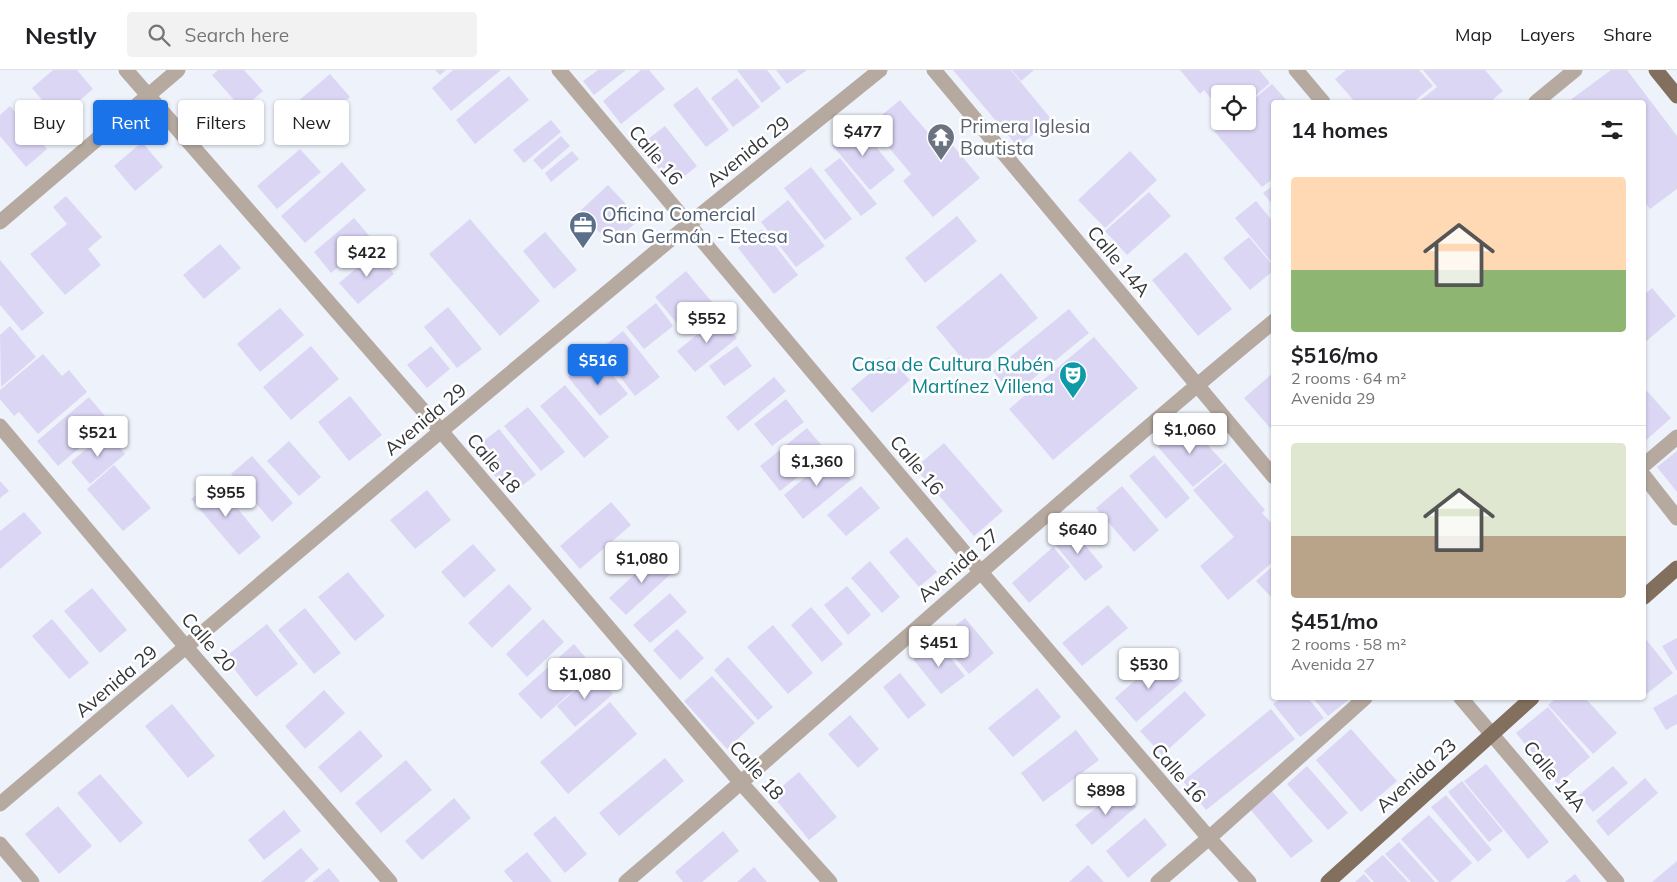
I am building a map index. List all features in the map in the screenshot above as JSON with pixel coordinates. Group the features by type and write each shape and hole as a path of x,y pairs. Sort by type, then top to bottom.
{"main road":[{"path":"1656,70 1677,96"},
{"path":"1646,595 1677,568"},
{"name":"Avenida 23","path":"1328,882 1530,700"}],"street":[{"name":"Calle 18","path":"126,70 441,431 741,784 830,882"},
{"path":"0,222 178,70"},
{"name":"Calle 16","path":"559,70 980,571 1248,882"},
{"name":"Avenida 29","path":"0,804 689,224 880,70"},
{"name":"Calle 14A","path":"934,70 1271,474"},
{"path":"1296,70 1321,100"},
{"path":"1538,100 1575,70"},
{"name":"Avenida 27","path":"626,882 741,784 980,571 1196,385 1271,323"},
{"name":"Calle 20","path":"0,426 186,647 390,882"},
{"path":"1646,462 1677,437"},
{"path":"1646,479 1677,518"},
{"path":"1158,882 1363,700"},
{"name":"Calle 14A","path":"1463,700 1617,882"},
{"path":"0,844 32,882"}],"building":[{"path":"53,70 77,70 93,89 80,100 42,100 32,88"},
{"path":"218,70 244,70 263,91 252,100 234,100 212,75"},
{"path":"435,70 446,70 440,75"},
{"path":"453,70 501,70 451,111 432,88"},
{"path":"598,70 626,70 594,95 583,81"},
{"path":"641,70 649,70 665,89 621,124 603,101"},
{"path":"737,70 767,70 781,88 762,103"},
{"path":"776,70 807,70 787,84"},
{"path":"953,70 1011,70 1051,119 1018,147"},
{"path":"1012,70 1034,70 1021,81"},
{"path":"1180,70 1259,70 1270,83 1256,95 1256,85 1211,85 1211,98 1204,90 1200,94"},
{"path":"1346,70 1419,70 1433,86 1416,100 1353,100 1335,79"},
{"path":"1423,70 1485,70 1503,91 1492,100 1421,100 1437,87"},
{"path":"1611,70 1627,70 1677,136 1677,189 1650,209 1646,204 1646,100 1570,100"},
{"path":"330,74 350,97 347,100 299,100"},
{"path":"509,76 529,100 475,144 456,120"},
{"path":"737,78 760,107 733,127 711,98"},
{"path":"1272,84 1286,100 1271,100 1271,180 1262,187 1214,131 1256,130 1256,97"},
{"path":"697,87 729,130 706,147 673,105"},
{"path":"900,100 942,149 950,142 980,178 933,217 903,181 911,174 870,125"},
{"path":"10,106 15,112 15,145 44,145 47,149 26,167 0,136 0,115"},
{"path":"551,120 561,132 524,163 513,150"},
{"path":"857,124 895,170 870,190 832,145"},
{"path":"665,126 697,166 672,186 640,145"},
{"path":"561,136 570,146 542,170 533,160"},
{"path":"138,145 145,145 163,167 135,191 114,166"},
{"path":"300,149 321,172 277,209 257,186"},
{"path":"572,151 579,159 551,182 545,173"},
{"path":"1130,151 1157,180 1105,228 1078,200"},
{"path":"840,158 877,204 861,216 824,170"},
{"path":"342,162 366,190 305,243 281,216"},
{"path":"811,167 852,219 825,240 784,188"},
{"path":"608,185 640,219 611,245 580,211"},
{"path":"1271,187 1271,202 1263,193"},
{"path":"1149,192 1171,216 1127,255 1105,231"},
{"path":"66,196 102,237 88,249 101,265 65,295 30,254 67,224 53,207"},
{"path":"788,200 825,246 796,267 761,222"},
{"path":"1256,201 1271,219 1271,261 1235,218"},
{"path":"957,216 977,241 925,283 905,258"},
{"path":"354,218 372,239 331,273 314,252"},
{"path":"470,219 540,301 500,336 429,254"},
{"path":"762,229 798,275 774,294 738,248"},
{"path":"545,232 577,270 554,289 523,251"},
{"path":"1249,237 1271,263 1271,272 1250,290 1223,258"},
{"path":"220,244 241,268 204,299 183,275"},
{"path":"376,252 394,274 358,304 339,283"},
{"path":"1186,252 1232,309 1198,336 1152,280"},
{"path":"0,260 44,313 22,331 0,305"},
{"path":"686,271 717,308 686,334 655,297"},
{"path":"1001,273 1038,318 972,371 936,327"},
{"path":"1652,288 1676,316 1646,341 1646,293"},
{"path":"656,303 673,326 644,349 626,327"},
{"path":"448,307 482,349 457,368 424,327"},
{"path":"280,308 304,335 260,372 237,344"},
{"path":"1069,309 1089,333 1013,395 993,371"},
{"path":"719,317 737,338 695,372 677,351"},
{"path":"10,326 36,357 1,387 0,335"},
{"path":"623,331 660,377 635,396 599,350"},
{"name":"Casa de Cultura Rubén Martínez Villena","path":"1094,337 1138,388 1053,460 1009,409"},
{"path":"311,346 339,379 291,420 263,387"},
{"path":"431,346 450,369 427,388 407,365"},
{"path":"737,346 752,366 724,386 709,366"},
{"path":"43,354 62,376 69,370 87,392 38,434 19,412 14,416 0,399 0,390"},
{"path":"596,355 628,394 600,416 568,377"},
{"path":"889,357 910,380 872,413 851,389"},
{"path":"1271,375 1271,429 1244,398"},
{"path":"774,377 786,391 738,431 726,417"},
{"path":"565,385 609,437 584,458 540,406"},
{"path":"1646,392 1671,418 1646,440"},
{"path":"350,396 382,435 349,461 318,422"},
{"path":"89,397 110,422 58,466 37,441"},
{"path":"786,399 804,422 772,446 754,424"},
{"path":"528,407 565,452 541,471 504,426"},
{"path":"1187,422 1223,462 1193,487 1158,447"},
{"path":"807,428 828,453 780,491 760,466"},
{"path":"499,429 536,475 510,495 473,449"},
{"path":"106,432 125,454 90,484 71,462"},
{"path":"289,441 321,477 299,496 267,461"},
{"path":"944,443 1003,511 974,536 915,468"},
{"path":"1677,451 1677,492 1657,467"},
{"path":"1154,455 1190,498 1166,519 1129,476"},
{"path":"252,456 293,503 272,522 231,474"},
{"path":"831,456 851,480 803,519 784,495"},
{"path":"1225,463 1265,510 1262,513 1271,523 1271,564 1228,600 1200,566 1234,537 1193,490"},
{"path":"114,465 151,508 123,531 87,489"},
{"path":"214,480 261,537 239,555 191,499"},
{"path":"0,481 9,491 0,498"},
{"path":"861,486 880,508 846,536 827,515"},
{"path":"1122,486 1159,530 1134,552 1096,508"},
{"path":"427,490 451,520 415,549 390,520"},
{"path":"611,502 631,525 580,569 560,546"},
{"path":"24,512 42,533 0,569 0,531"},
{"path":"1072,529 1103,567 1085,581 1054,543"},
{"path":"907,537 937,572 919,587 889,552"},
{"path":"473,544 496,570 464,598 441,572"},
{"path":"1053,547 1070,567 1029,603 1012,583"},
{"path":"658,553 675,570 626,615 609,598"},
{"path":"870,561 900,597 882,613 851,578"},
{"path":"1271,568 1271,597 1256,581"},
{"path":"348,572 385,616 355,641 318,597"},
{"path":"509,584 532,609 492,648 468,623"},
{"path":"847,586 871,615 848,635 824,605"},
{"path":"92,588 127,630 100,653 64,611"},
{"path":"670,593 687,612 650,643 633,625"},
{"path":"1108,605 1128,628 1082,666 1062,643"},
{"path":"811,607 843,644 822,662 791,625"},
{"path":"305,608 341,653 314,674 278,630"},
{"path":"965,618 994,653 969,674 939,639"},
{"path":"52,619 89,663 69,679 32,636"},
{"path":"543,619 564,642 527,677 506,654"},
{"path":"267,624 298,664 256,697 225,657"},
{"path":"773,625 813,673 788,694 747,647"},
{"path":"677,629 704,658 680,680 653,650"},
{"path":"1677,638 1677,671 1662,646"},
{"path":"1646,639 1673,673 1646,694"},
{"path":"937,641 965,676 941,694 913,659"},
{"path":"574,644 596,670 541,719 518,694"},
{"path":"728,657 773,707 758,720 714,670"},
{"path":"1162,657 1183,681 1136,722 1115,698"},
{"path":"595,673 613,694 575,727 557,706"},
{"path":"900,673 926,705 908,719 883,687"},
{"path":"712,676 755,723 727,749 684,701"},
{"path":"1037,688 1061,717 1013,757 988,728"},
{"path":"324,690 345,713 305,749 285,726"},
{"path":"1185,691 1206,715 1162,755 1140,731"},
{"path":"1677,694 1677,724 1666,730 1653,708"},
{"path":"1279,700 1310,700 1324,718 1300,737 1273,704"},
{"path":"1315,700 1348,700 1328,716"},
{"path":"1554,700 1587,700 1617,733 1593,754 1548,705"},
{"path":"610,702 637,734 568,794 540,762"},
{"path":"172,704 215,756 188,778 145,726"},
{"path":"1548,707 1590,757 1558,784 1516,733"},
{"path":"1271,709 1295,739 1206,810 1183,781"},
{"path":"850,715 879,749 858,768 828,734"},
{"path":"1351,729 1397,781 1361,812 1316,760"},
{"path":"360,730 383,756 341,793 318,767"},
{"path":"1076,730 1099,760 1043,802 1021,773"},
{"path":"665,758 684,781 619,836 599,813"},
{"path":"406,760 432,790 381,833 355,803"},
{"path":"1486,764 1549,842 1528,859 1464,781"},
{"path":"1307,766 1348,813 1328,830 1287,784"},
{"path":"1613,766 1628,783 1593,812 1579,795"},
{"path":"799,772 837,817 809,840 772,795"},
{"path":"100,774 143,823 120,843 77,793"},
{"path":"1645,778 1658,793 1608,836 1596,821"},
{"path":"1462,781 1503,831 1489,842 1448,792"},
{"path":"1120,788 1136,807 1092,845 1075,825"},
{"path":"1272,791 1313,841 1291,858 1250,809"},
{"path":"1446,795 1492,850 1478,862 1431,807"},
{"path":"454,798 471,818 422,860 405,841"},
{"path":"58,806 92,846 59,874 25,834"},
{"path":"284,810 301,831 264,860 248,840"},
{"path":"1429,815 1472,863 1450,882 1439,882 1401,839"},
{"path":"555,816 587,854 565,873 533,834"},
{"path":"1145,818 1167,845 1128,878 1106,851"},
{"path":"723,831 739,851 702,882 683,882 675,872"},
{"path":"1399,842 1435,882 1411,882 1385,854"},
{"path":"301,848 319,869 304,882 261,882"},
{"path":"527,852 552,882 513,882 504,871"},
{"path":"1383,855 1408,882 1374,882 1364,871"},
{"path":"1677,861 1677,882 1652,882"},
{"path":"1088,865 1104,882 1069,882"},
{"path":"754,867 767,882 737,882"},
{"path":"329,868 340,882 312,882"},
{"path":"1364,874 1371,882 1355,882"},
{"path":"1575,874 1581,882 1565,882"}],"place":[{"name":"Primera Iglesia Bautista","path":"941,161"},
{"name":"Oficina Comercial San Germán - Etecsa","path":"583,249"},
{"name":"Casa de Cultura Rubén Martínez Villena","path":"1073,399"}]}
